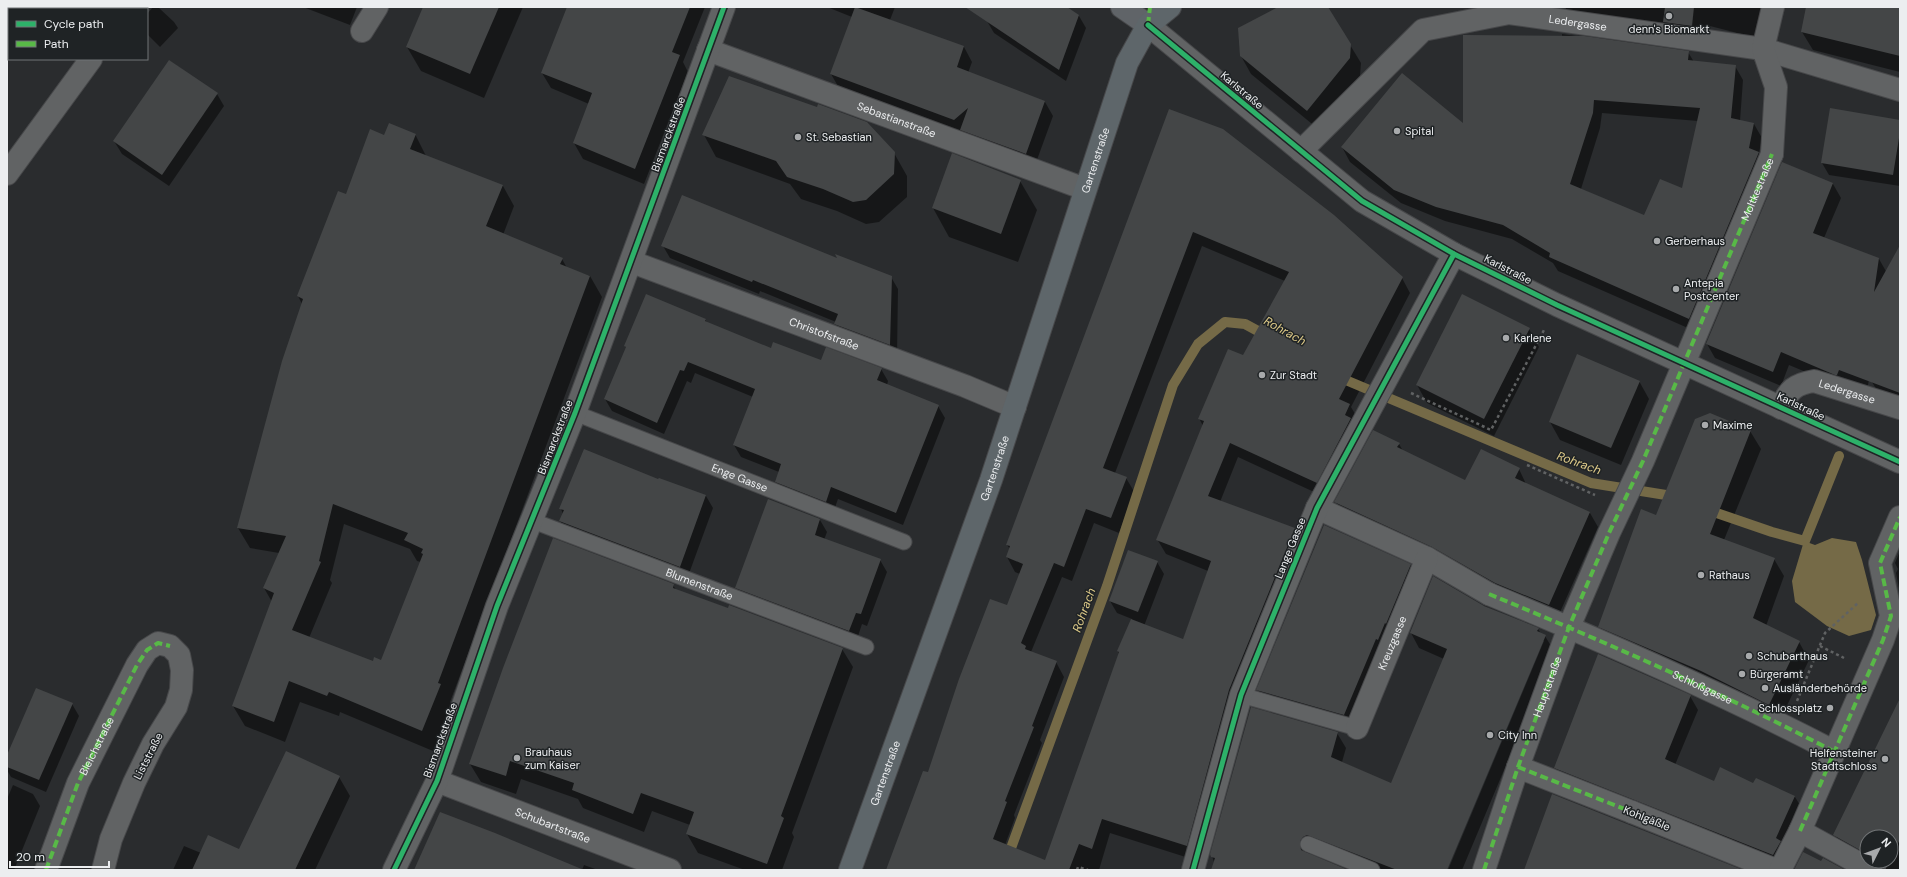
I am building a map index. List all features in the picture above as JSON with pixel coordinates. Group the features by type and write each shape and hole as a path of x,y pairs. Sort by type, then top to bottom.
{"main road":[{"name":"Karlstraße","path":"1122,7 1148,25"},
{"path":"1148,25 1170,7"},
{"name":"Gartenstraße","path":"850,870 991,480 1084,189 1127,63 1148,25"}],"street":[{"path":"362,31 377,7"},
{"name":"Bismarckstraße","path":"394,870 437,781 497,606 533,521 575,413 632,262 724,7"},
{"path":"1763,49 1773,7"},
{"name":"Ledergasse","path":"1301,151 1423,30 1509,13 1763,49 1900,90"},
{"name":"Karlstraße","path":"1148,25 1362,201 1454,254 1557,305 1900,462"},
{"name":"Moltkestraße","path":"1683,363 1772,154 1776,87 1763,49"},
{"name":"Sebastianstraße","path":"708,50 1084,189"},
{"path":"7,174 91,60"},
{"name":"Lange Gasse","path":"1193,870 1241,695 1317,508 1454,254"},
{"name":"Christofstraße","path":"632,262 965,386 1015,407"},
{"name":"Hauptstraße","path":"1484,870 1518,767 1569,627 1609,532 1643,461 1683,363"},
{"name":"Ledergasse","path":"1781,408 1785,399 1793,389 1801,383 1814,381 1900,408"},
{"path":"1317,508 1427,558 1489,594 1569,627"},
{"path":"1780,870 1800,831 1833,751 1883,640 1891,616 1880,563 1900,517"},
{"name":"Kreuzgasse","path":"1357,728 1427,558"},
{"name":"Schloßgasse","path":"1569,627 1786,726 1833,751"},
{"name":"Bleichstraße","path":"46,870 78,783 136,665 148,650 158,643 170,646"},
{"name":"Liststraße","path":"103,870 111,840 134,783 153,744 176,707 181,690 182,670 179,656 170,646"},
{"name":"Kohlgäßle","path":"1518,767 1776,870"},
{"name":"Schubartstraße","path":"437,781 670,870"},
{"path":"1800,831 1871,870"}],"lane":[{"name":"Enge Gasse","path":"575,413 904,542"},
{"name":"Blumenstraße","path":"533,521 866,647"},
{"path":"1241,695 1357,728"},
{"path":"1308,844 1372,870"}],"path":[{"path":"1386,381 1492,430 1557,305"},
{"path":"1527,465 1621,507"},
{"path":"1786,726 1826,633 1884,579"},
{"path":"1077,870 1078,868 1088,870"}],"shaded area":[{"path":"1832,538 1856,542 1876,615 1871,630 1849,636 1827,626 1795,602 1792,581 1804,541 1815,545"}],"building":[{"path":"423,7 499,7 470,74 406,47"},
{"path":"567,7 690,7 672,52 680,55 635,169 573,143 592,93 541,73"},
{"path":"855,7 964,46 957,67 1045,101 1026,154 960,130 968,108 954,120 830,74"},
{"path":"965,7 1067,7 1079,15 1059,70"},
{"path":"1278,7 1328,7 1351,44 1350,58 1307,111 1240,56 1238,28"},
{"path":"1665,7 1694,7 1692,26 1663,22"},
{"path":"1806,7 1900,7 1900,56 1801,32"},
{"path":"1463,35 1584,36 1689,51 1688,60 1736,65 1731,118 1754,123 1749,148 1759,152 1689,319 1549,257 1550,253 1503,225 1436,207 1394,190 1341,147 1402,73 1463,123","holes":["1594,100 1700,108 1682,188 1660,179 1644,215 1570,184 1593,113"]},
{"path":"169,60 218,93 162,175 113,141"},
{"name":"St. Sebastian","path":"729,76 817,107 818,104 867,122 895,152 894,174 866,200 853,202 823,189 787,177 776,161 702,135"},
{"path":"1830,108 1900,120 1900,132 1893,175 1821,163"},
{"path":"1169,109 1223,129 1334,215 1403,277 1339,399 1350,404 1345,415 1351,418 1317,483 1230,443 1208,496 1295,528 1229,690 1187,846 1102,819 1092,849 1079,844 1069,870 886,870 923,771 928,772 959,679 990,599 1007,605 1023,564 1006,557 1010,546 1006,545","holes":["1193,232 1289,272 1243,355 1228,349 1198,419 1204,421 1156,540 1211,561 1183,639 1131,619 1117,651 1119,652 1045,860 993,839 1007,802 1005,801 1034,727 1032,726 1057,661 1025,649 1026,646 1021,643 1054,563 1064,567 1086,509 1111,518 1127,477 1103,468"]},
{"path":"389,123 416,134 410,149 503,185 486,226 563,258 560,264 590,276 438,683 441,684 422,731 329,692 327,696 289,681 274,722 232,706 274,593 263,588 286,536 237,528 282,361 303,299 297,296 338,191 346,194 370,129 384,135","holes":["333,504 408,533 404,540 423,549 421,553 423,554 381,660 374,657 373,661 292,630 321,562 319,561"]},
{"path":"952,153 1021,180 1001,234 932,208"},
{"path":"1782,162 1833,183 1813,233 1879,258 1874,292 1900,245 1900,393 1839,370 1837,375 1835,375 1781,352 1773,372 1706,344"},
{"path":"682,195 837,258 835,254 892,276 890,345 834,324 838,314 753,280 752,282 661,246"},
{"path":"646,294 706,319 705,321 771,348 773,342 821,360 826,347 882,368 877,380 939,405 896,513 831,487 826,502 775,482 781,464 733,445 755,389 688,362 684,371 680,370 657,423 604,399"},
{"path":"1462,294 1530,328 1484,419 1416,385"},
{"path":"1577,354 1640,381 1611,448 1549,422"},
{"path":"1710,413 1751,430 1710,534 1775,558 1753,618 1800,641 1769,705 1701,671 1598,627 1641,509 1656,515 1695,419"},
{"path":"1373,430 1400,443 1397,447 1465,480 1481,449 1520,468 1515,478 1590,512 1549,605 1495,583 1432,547 1334,502"},
{"path":"584,449 658,479 659,478 706,495 680,567 559,521 564,510 559,509"},
{"path":"768,499 820,519 815,535 881,559 861,614 856,613 849,631 735,588"},
{"path":"1324,525 1411,564 1386,624 1385,623 1378,640 1376,639 1344,715 1256,690"},
{"path":"553,538 674,584 673,588 728,608 729,605 843,648 781,816 784,818 767,864 686,834 694,812 641,793 633,814 572,790 574,783 510,761 506,776 469,764 503,668"},
{"path":"1128,550 1158,561 1138,612 1109,601"},
{"path":"1433,576 1484,606 1539,628 1537,631 1546,635 1447,870 1397,870 1307,835 1300,841 1301,850 1348,870 1211,870 1215,858 1211,857 1210,854 1251,707 1338,732 1331,757 1391,783 1447,649 1410,633"},
{"path":"1598,654 1691,695 1665,759 1714,781 1720,767 1753,783 1756,778 1795,796 1776,838 1781,841 1773,855 1554,768"},
{"path":"36,688 73,703 39,780 7,767 7,755"},
{"name":"Helfensteiner Stadtschloss","path":"1900,698 1899,841 1899,829 1859,829 1859,850 1833,835"},
{"path":"286,751 340,776 295,870 192,870 208,835 239,849"},
{"path":"1552,794 1627,824 1743,870 1524,870"},
{"path":"440,812 495,833 584,870 414,870"},
{"path":"1803,852 1821,861 1823,858 1845,870 1794,870"}],"waterway":[{"name":"Rohrach","path":"1003,870 1107,586 1173,385 1198,344 1225,322 1245,324 1269,337"},
{"name":"Rohrach","path":"1337,375 1348,381 1591,483 1666,495 1677,499"},
{"name":"Rohrach","path":"1705,509 1772,532 1805,541 1839,456"}],"marked path":[{"path":"1148,25 1150,7"},
{"path":"1484,870 1518,767 1569,627 1609,533 1643,461 1772,154"},
{"path":"1800,831 1883,640 1891,616 1880,563 1900,517"},
{"path":"1489,594 1706,688 1833,751"},
{"path":"46,870 78,783 137,665 147,650 158,643 170,646"},
{"path":"1518,767 1632,812"}],"cycle path":[{"path":"394,870 437,781 497,606 575,413 724,7"},
{"path":"1148,25 1362,201 1454,254 1557,305 1900,462"},
{"path":"1193,870 1241,695 1317,508 1454,254"}],"place":[{"name":"denn's Biomarkt","path":"1669,16"},
{"name":"Spital","path":"1397,131"},
{"name":"St. Sebastian","path":"798,137"},
{"name":"Gerberhaus","path":"1657,241"},
{"name":"Antepia Postcenter","path":"1676,289"},
{"name":"Karlene","path":"1506,338"},
{"name":"Zur Stadt","path":"1262,375"},
{"name":"Maxime","path":"1705,425"},
{"name":"Rathaus","path":"1701,575"},
{"name":"Schubarthaus","path":"1749,656"},
{"name":"Bürgeramt","path":"1742,674"},
{"name":"Ausländerbehörde","path":"1765,688"},
{"name":"Schlossplatz","path":"1830,708"},
{"name":"City Inn","path":"1490,735"},
{"name":"Brauhaus zum Kaiser","path":"517,758"},
{"name":"Helfensteiner Stadtschloss","path":"1885,759"}]}
